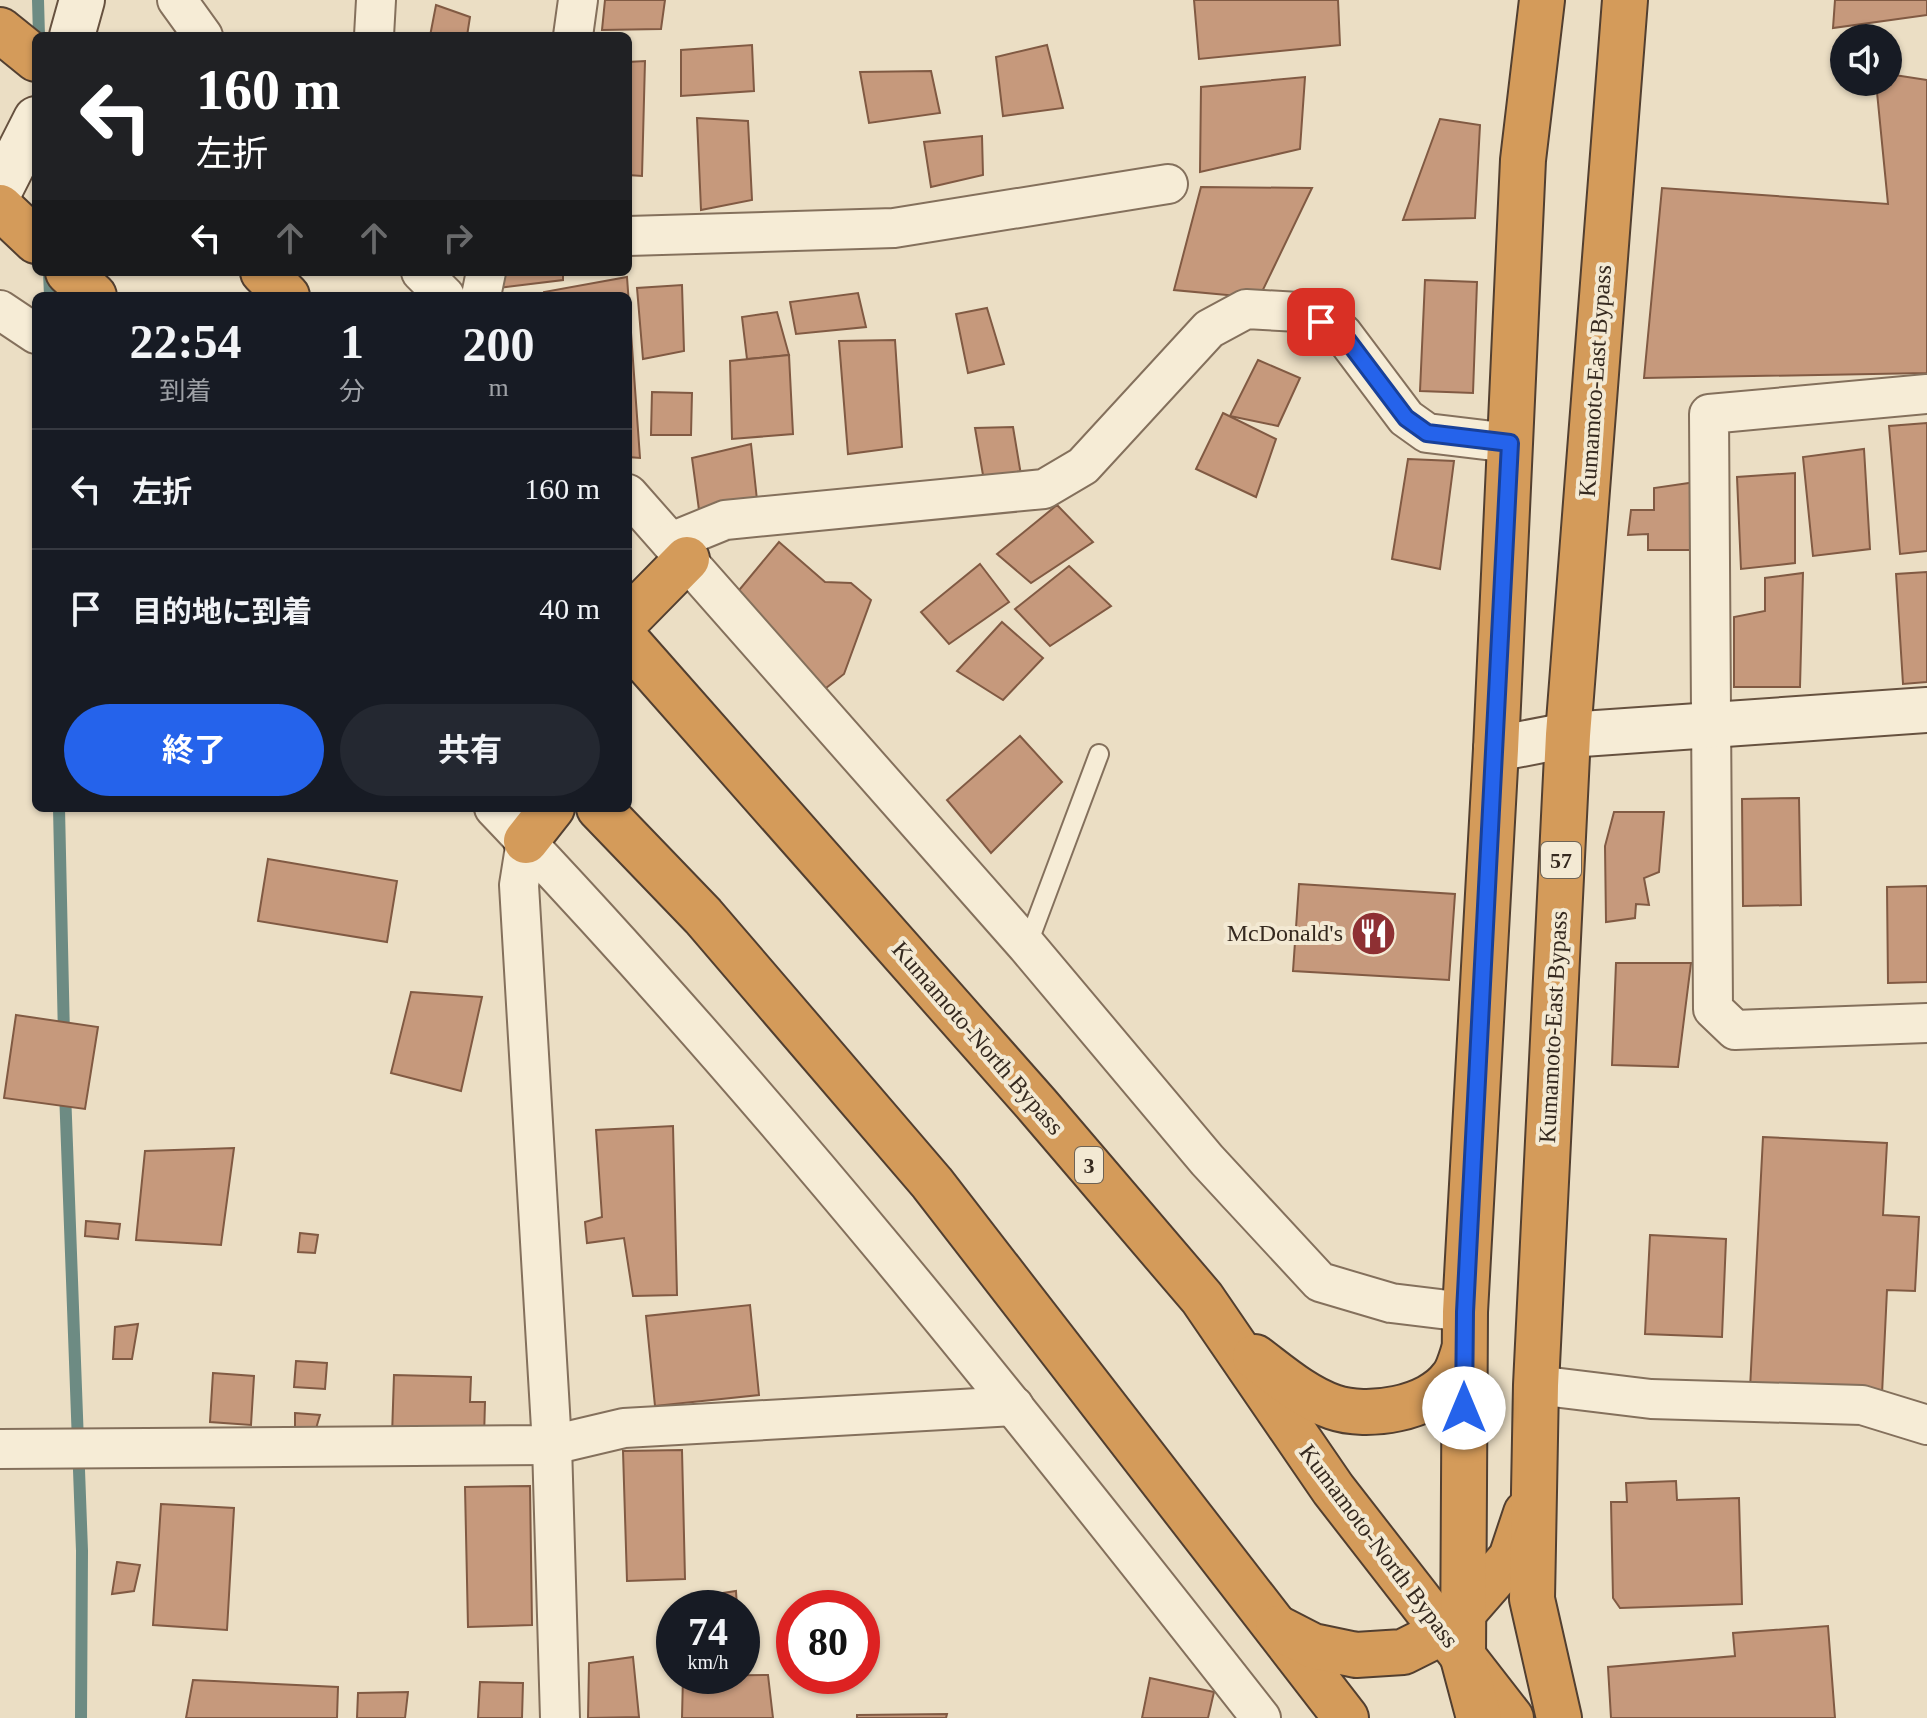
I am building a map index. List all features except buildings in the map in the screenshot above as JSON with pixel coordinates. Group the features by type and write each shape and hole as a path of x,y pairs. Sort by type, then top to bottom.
{"highway":[{"path":"1479,1718 1457,1634 1465,1331 1523,160 1542,0"},
{"name":"Kumamoto-East Bypass","path":"1559,1718 1532,1599 1536,1385 1568,735 1625,0"},
{"path":"0,30 32,56"},
{"path":"0,207 32,237"},
{"path":"72,276 90,292"},
{"path":"267,276 283,292"},
{"path":"632,614 679,550"},
{"name":"Kumamoto-North Bypass","path":"632,647 1038,1106 1202,1298 1333,1489 1457,1634 1511,1718"},
{"path":"603,812 703,916 932,1183 1346,1718"},
{"path":"1228,1336 1288,1383 1334,1407 1374,1412 1403,1408 1429,1398 1452,1379 1465,1331"},
{"path":"1276,1627 1313,1646 1356,1655 1403,1652 1457,1634 1511,1558 1535,1488"}],"street":[{"path":"73,32 82,0"},
{"path":"177,0 200,32"},
{"path":"374,32 376,0"},
{"path":"574,32 578,0"},
{"path":"0,190 32,127"},
{"path":"632,236 894,228 1168,184"},
{"path":"425,276 441,292"},
{"path":"679,550 725,520 1044,489 1083,466 1209,329 1246,309 1299,312 1342,333 1406,418 1427,433 1510,443"},
{"path":"0,310 32,331"},
{"path":"1927,394 1709,414 1713,1009 1735,1030 1927,1023"},
{"path":"632,498 1027,946 1207,1160 1320,1282 1391,1303 1465,1331"},
{"path":"1496,749 1568,735 1927,710"},
{"path":"505,812 539,825 738,1075 1014,1406 1261,1718"},
{"path":"539,825 519,885 552,1445 560,1718"},
{"path":"1536,1385 1651,1399 1862,1405 1927,1425"},
{"path":"0,1449 552,1445 624,1428 1014,1406"}],"lane":[{"path":"1027,946 1099,754"}],"waterway":[{"path":"38,0 39,32"},
{"path":"49,276 50,292"},
{"path":"59,812 64,1037"},
{"path":"65,1091 82,1551 81,1718"}],"place":[{"name":"McDonald's","path":"1374,933"}],"route":[{"path":"1321,322 1342,333 1406,418 1427,433 1510,443 1465,1312 1464,1408"}]}
